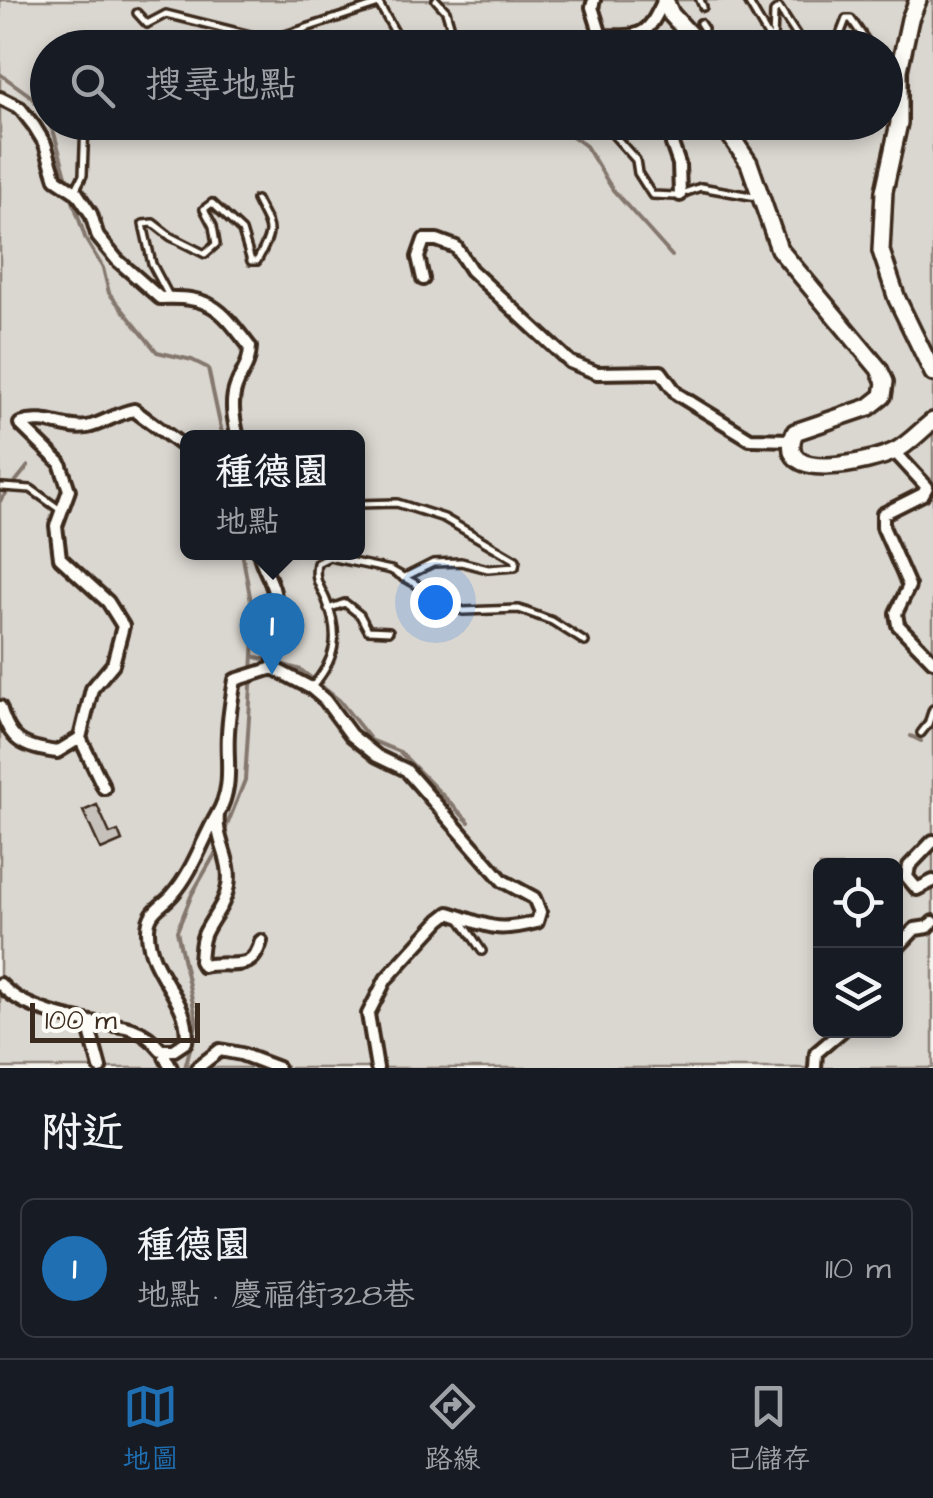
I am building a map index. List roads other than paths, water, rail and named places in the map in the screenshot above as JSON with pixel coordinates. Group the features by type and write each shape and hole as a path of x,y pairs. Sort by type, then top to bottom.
{"street":[{"path":"594,0 592,7 599,30"},
{"path":"646,30 656,22 664,0"},
{"path":"664,0 685,30"},
{"path":"903,51 918,0"},
{"path":"0,98 20,108 30,121"},
{"path":"43,140 56,179 75,191 91,214 98,237 117,260 160,298 187,297 218,308 250,348 249,365 236,386 233,404 237,430"},
{"path":"674,140 680,195"},
{"path":"733,140 750,163 779,249 880,369 884,382 883,396 869,406 795,432 792,440 796,456 811,468 826,468 894,451 933,421"},
{"path":"896,140 884,190 881,251 897,299 933,373"},
{"path":"422,279 418,257 424,240 456,246 472,270 570,362 596,373 660,372 677,394 750,440 792,440"},
{"path":"104,788 80,738 92,689 114,664 123,626 108,602 60,558 56,526 69,490 60,463 20,424 54,421 84,428 134,410 180,444"},
{"path":"894,451 927,488 923,494 883,514 883,527 908,586 896,613 898,624 933,661"},
{"path":"261,560 274,590 273,664"},
{"path":"261,941 256,958 248,963 203,966 200,961 204,933 217,918 230,881 228,858 218,837 219,812 231,766 228,738 235,680 258,674 273,664"},
{"path":"273,664 312,687 351,735 377,756 406,770 496,874 534,898 540,912 537,922 506,928 486,928 450,914 440,920 386,978 368,1014 377,1068"},
{"path":"0,707 7,731 30,748 57,752 80,738"},
{"path":"0,984 8,993 58,1014 131,1025 161,1050 174,1050 186,1042 184,1010 171,995 155,963 148,926 153,910 170,898 189,873 219,812"},
{"path":"933,841 910,866 907,877 917,888 933,882"},
{"path":"897,948 915,929 931,925"},
{"path":"96,1022 92,1035 100,1068"},
{"path":"815,1068 816,1053 834,1038"},
{"path":"166,1050 165,1058 171,1068"},
{"path":"197,1068 220,1050 278,1068"}],"lane":[{"path":"436,0 446,11 452,30"},
{"path":"747,0 765,30"},
{"path":"299,30 379,2 394,30"},
{"path":"774,30 774,12 779,8 793,30"},
{"path":"137,13 146,24 166,14 230,30"},
{"path":"842,30 846,19 851,19 859,30"},
{"path":"700,23 702,30"},
{"path":"75,191 84,175 85,140"},
{"path":"618,140 636,160 638,173 652,195 680,195 701,187 748,198 764,197"},
{"path":"739,140 740,150"},
{"path":"170,298 152,264 143,224 153,223 205,254 216,244 204,209 212,204 242,231 251,261 257,261 269,233 269,218 256,200"},
{"path":"2,487 31,489 62,510"},
{"path":"365,504 397,503 444,518 516,560 515,567 502,568 434,563 403,578"},
{"path":"312,687 334,655 328,609 314,580 317,563 323,560"},
{"path":"343,560 391,570 463,611 519,609 552,620 586,642"},
{"path":"328,609 345,603 360,615 368,630 388,631"},
{"path":"920,733 933,709"},
{"path":"459,916 482,951"}],"waterway":[{"path":"370,0 390,27"},
{"path":"0,74 30,96"},
{"path":"56,140 68,183"},
{"path":"578,140 586,146 613,190 672,256"},
{"path":"70,192 86,240 103,268 109,293 157,352 208,368 221,430"},
{"path":"0,501 28,466"},
{"path":"222,838 245,780 255,624 243,560"},
{"path":"253,656 301,670 339,700 371,740 400,752 469,822"},
{"path":"911,736 921,741"},
{"path":"185,1068 197,1022 177,931 192,894 219,847"}],"place":[{"name":"種德園","path":"272,675"}]}
